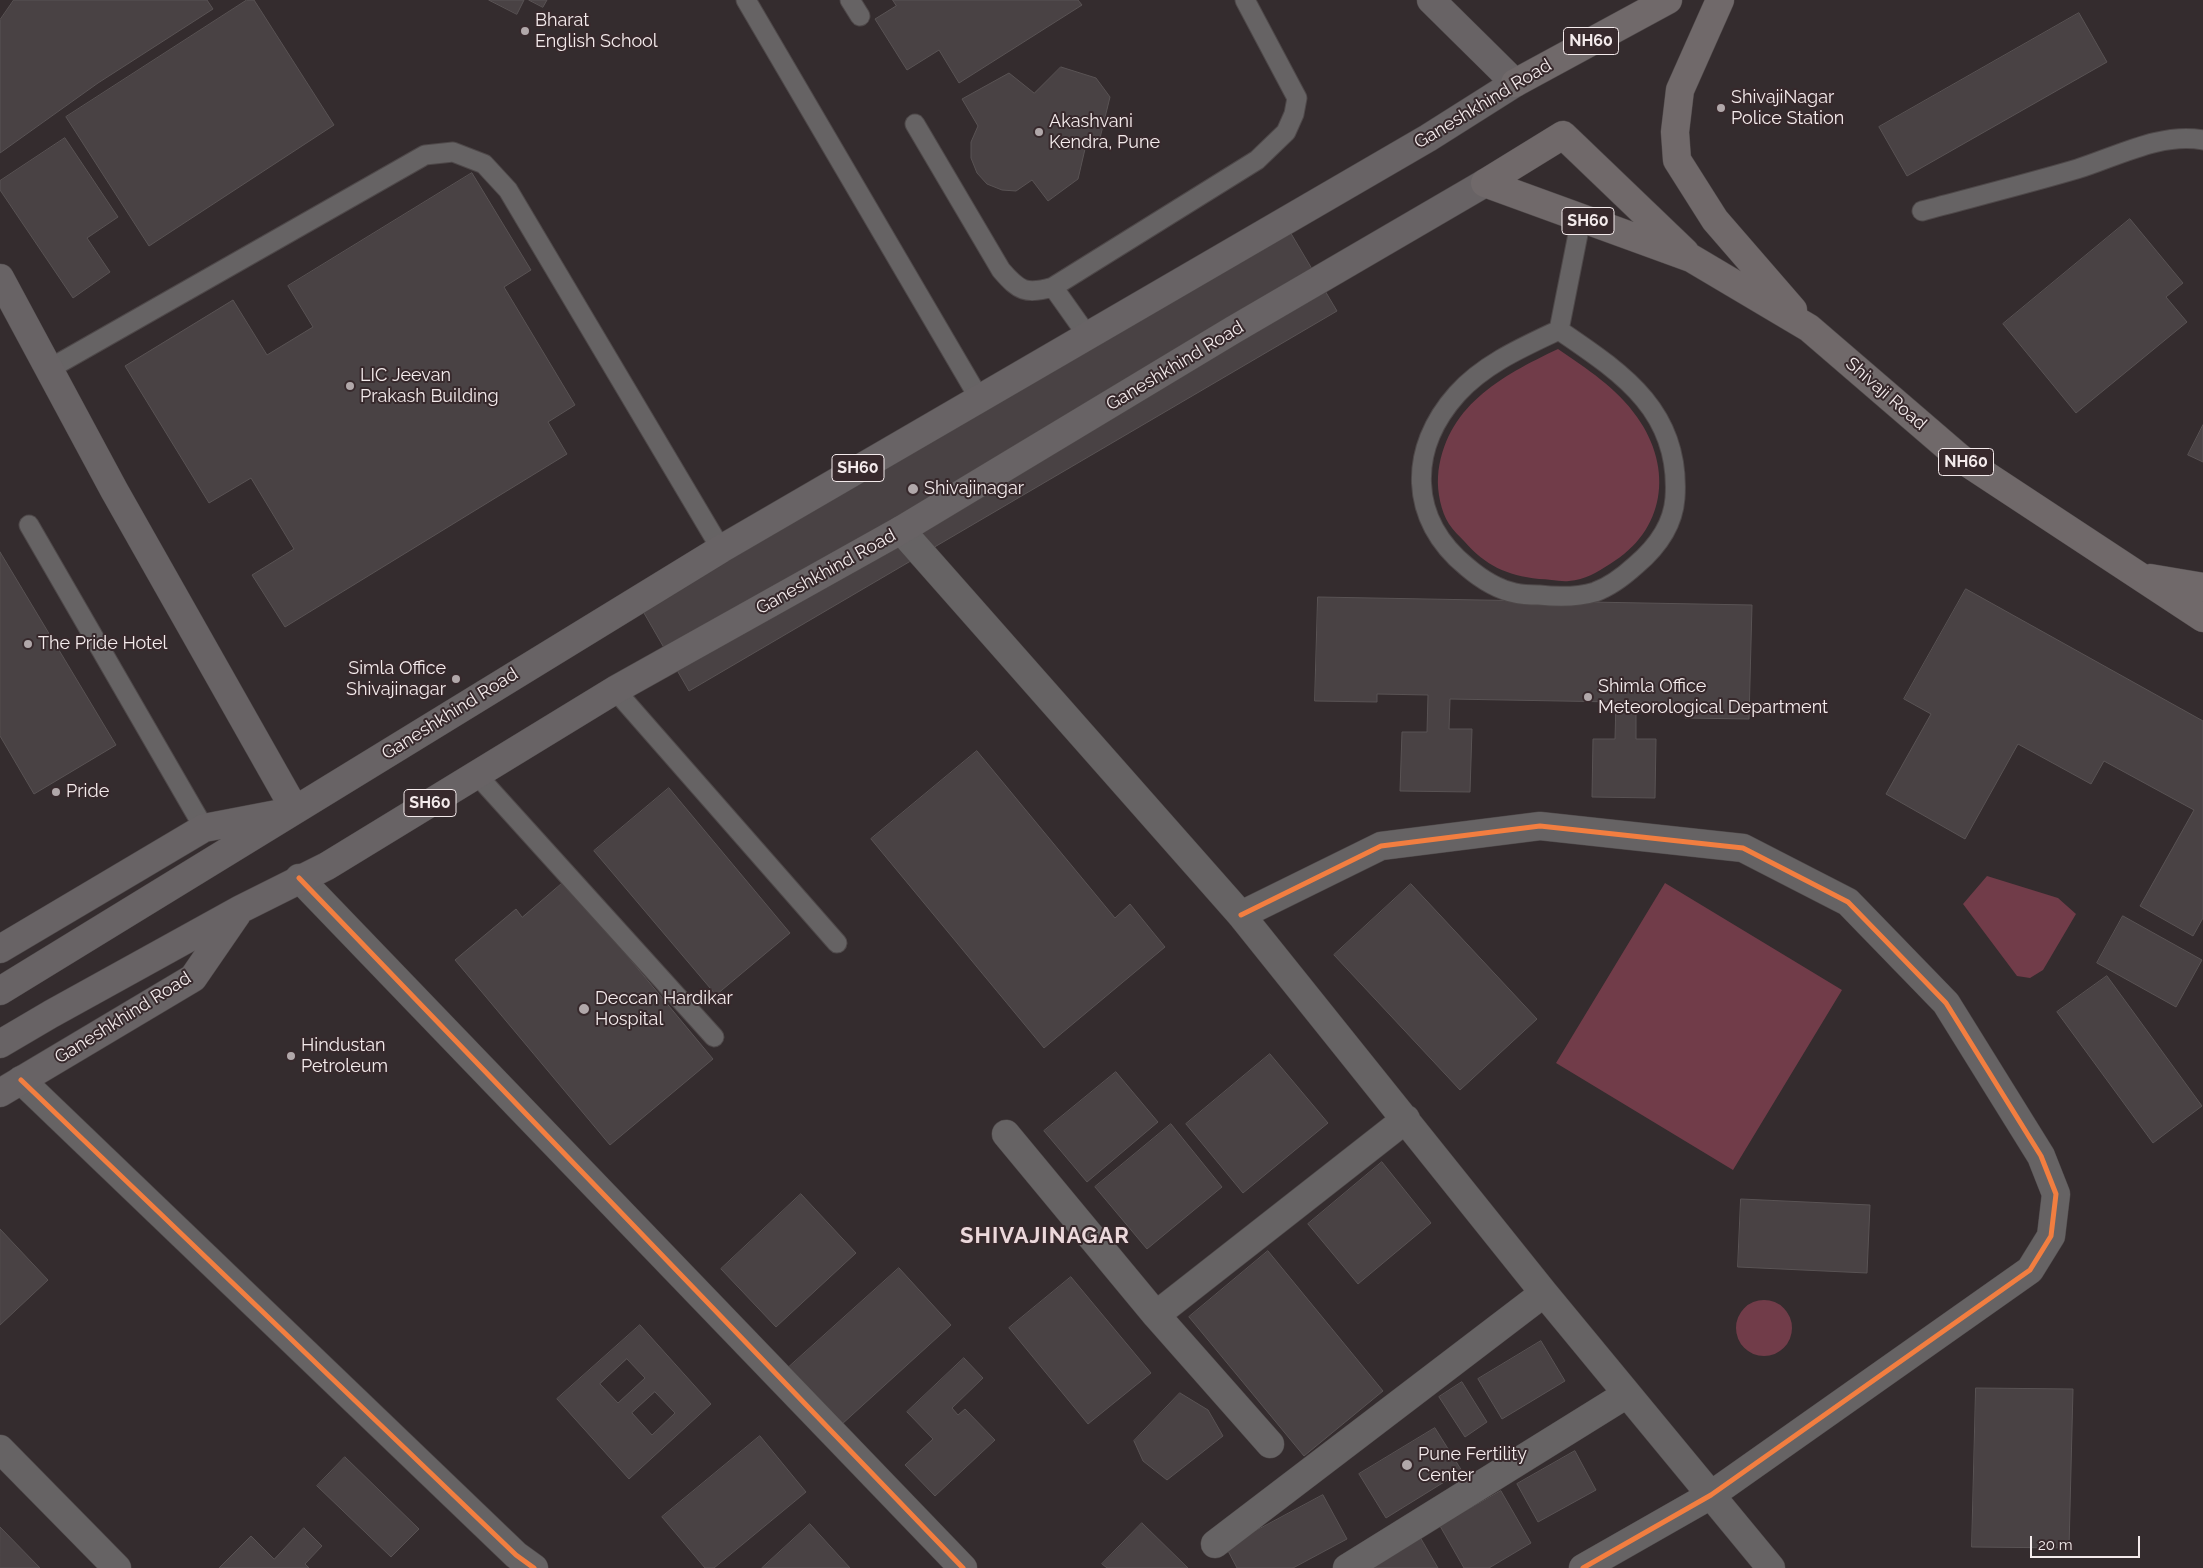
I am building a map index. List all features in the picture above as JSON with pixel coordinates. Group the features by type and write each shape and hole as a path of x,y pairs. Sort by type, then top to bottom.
{"highway":[{"name":"Ganeshkhind Road","path":"1515,83 1668,0"},
{"name":"NH60","path":"1720,0 1680,90 1675,132 1677,160 1714,220 1809,328"},
{"path":"1485,183 1564,136 1691,258"},
{"name":"SH60","path":"1485,183 1691,258"},
{"name":"Shivaji Road","path":"1691,258 1809,328 1960,458 2203,618"},
{"name":"NH60","path":"2139,576 2203,587"}],"main road":[{"path":"1431,0 1515,83"},
{"name":"Ganeshkhind Road","path":"0,949 204,828 295,810 721,549 1428,138 1515,83"},
{"name":"Ganeshkhind Road","path":"11,1086 193,978 241,909 299,878 327,866 615,690 901,530 1233,330 1485,183"},
{"path":"0,278 114,490 295,810 0,991"},
{"path":"0,1044 50,1014 241,909"}],"street":[{"path":"901,530 1241,915 1544,1293 1771,1568"},
{"path":"1241,915 1381,846 1540,826 1743,848 1848,902 1946,1003 2041,1156 2056,1194 2051,1236 2030,1270 1711,1495 1583,1568"},
{"path":"299,878 963,1568"},
{"path":"11,1086 509,1548 534,1568"},
{"path":"1156,1315 1406,1120"},
{"path":"1006,1134 1156,1315 1270,1444"},
{"path":"1215,1544 1544,1293"},
{"path":"1347,1568 1627,1394"},
{"path":"0,1449 117,1568"}],"lane":[{"path":"746,0 978,398"},
{"path":"915,124 1001,270 1016,288 1035,292 1053,287 1257,160 1286,132 1294,114 1297,98 1245,0"},
{"path":"1922,212 2079,168 2141,146 2191,138 2203,140"},
{"path":"49,369 425,155 453,152 484,164 508,190 721,549"},
{"path":"1559,330 1581,219"},
{"path":"1053,287 1087,335"},
{"path":"1559,330 1610,366 1633,385 1652,409 1668,440 1677,472 1675,502 1665,531 1653,550 1627,573 1596,592 1558,597 1516,593 1485,582 1458,560 1435,533 1426,512 1421,482 1424,452 1438,421 1458,394 1481,373 1505,356 1559,330"},
{"path":"29,524 204,828"},
{"path":"615,690 837,943"},
{"path":"477,774 714,1037"}],"shaded area":[{"path":"1558,349 1611,388 1637,417 1649,437 1656,457 1659,478 1658,498 1652,517 1643,534 1628,550 1610,564 1591,575 1565,581 1516,575 1497,568 1480,557 1456,533 1446,519 1440,501 1438,483 1443,453 1451,431 1464,413 1479,397 1497,383"},
{"path":"1987,876 2058,898 2076,914 2043,970 2030,978 2017,976 1963,904"},
{"path":"1665,883 1842,990 1733,1170 1556,1063"},
{"path":"1764,1300 1779,1305 1787,1313 1792,1328 1787,1343 1779,1351 1764,1356 1749,1351 1741,1343 1736,1328 1741,1313 1749,1305"}],"building":[{"path":"14,0 207,0 213,9 98,83 0,153 0,20"},
{"path":"247,0 254,0 334,125 149,246 66,117"},
{"name":"Bharat English School","path":"489,0 524,0 517,14"},
{"name":"Bharat English School","path":"529,0 547,0 543,7"},
{"path":"893,0 1078,0 1082,5 959,83 939,50 907,70 875,19 896,6"},
{"path":"2079,13 2107,62 1907,176 1879,127"},
{"name":"Akashvani Kendra, Pune","path":"1061,67 1096,78 1110,97 1100,138 1085,149 1078,179 1048,201 1032,180 1016,191 1002,190 987,184 977,173 971,158 971,142 978,126 962,99 1009,73 1034,93"},
{"path":"65,138 118,217 87,238 110,272 73,298 0,190 0,181"},
{"name":"LIC Jeevan Prakash Building","path":"472,173 531,270 504,287 575,405 548,422 567,454 285,627 252,575 294,549 251,478 209,503 125,366 233,300 267,355 313,327 288,286"},
{"path":"1280,215 1337,311 689,691 633,594"},
{"path":"2130,219 2183,283 2166,297 2187,322 2076,413 2003,324"},
{"path":"2203,425 2203,462 2188,455"},
{"name":"The Pride Hotel","path":"0,552 116,745 34,794 0,736"},
{"path":"1966,589 2203,721 2203,918 2193,936 2140,906 2194,810 2104,761 2091,784 2018,744 1965,839 1886,794 1931,714 1904,699"},
{"name":"Shimla Office Meteorological Department","path":"1318,597 1752,605 1749,719 1685,718 1686,704 1636,703 1636,739 1656,739 1655,798 1592,797 1593,739 1615,739 1616,702 1450,699 1449,729 1472,729 1470,792 1400,791 1402,732 1427,732 1428,695 1377,694 1377,702 1315,701"},
{"path":"977,751 1115,918 1130,904 1165,947 1044,1048 871,839"},
{"path":"669,788 790,933 716,995 594,851"},
{"name":"Deccan Hardikar Hospital","path":"565,881 713,1059 610,1145 455,960 516,909 522,917"},
{"path":"1411,884 1537,1019 1460,1090 1334,955"},
{"path":"2123,916 2202,960 2176,1007 2097,963"},
{"path":"2107,976 2202,1106 2153,1143 2057,1012"},
{"path":"1270,1054 1328,1123 1243,1193 1186,1124"},
{"path":"1116,1072 1158,1122 1087,1182 1044,1131"},
{"path":"1171,1124 1222,1187 1147,1249 1095,1187"},
{"path":"1382,1162 1431,1223 1358,1284 1308,1224"},
{"path":"801,1194 856,1253 776,1327 721,1269"},
{"path":"1741,1199 1870,1205 1867,1273 1738,1267"},
{"path":"0,1229 48,1280 0,1325"},
{"path":"1268,1251 1383,1391 1304,1456 1189,1317"},
{"path":"899,1268 951,1325 841,1425 789,1367"},
{"path":"1071,1277 1151,1373 1088,1424 1009,1328"},
{"path":"640,1325 711,1404 629,1479 557,1399","holes":["627,1359 645,1378 618,1403 600,1384","655,1392 675,1413 652,1435 632,1413"]},
{"path":"1541,1341 1565,1381 1502,1419 1478,1379"},
{"path":"964,1358 983,1378 952,1408 958,1415 965,1409 995,1440 935,1496 905,1465 933,1439 907,1412"},
{"path":"1462,1382 1487,1422 1465,1437 1439,1397"},
{"path":"1976,1388 2073,1389 2069,1548 1972,1547"},
{"path":"1180,1393 1208,1410 1223,1436 1167,1480 1143,1461 1134,1441"},
{"path":"1435,1428 1462,1471 1386,1518 1359,1474"},
{"path":"760,1436 806,1492 714,1568 705,1568 662,1517"},
{"path":"1575,1451 1596,1490 1538,1522 1517,1484"},
{"path":"345,1457 419,1529 391,1557 317,1486"},
{"path":"1501,1491 1531,1543 1489,1568 1464,1568 1440,1526"},
{"path":"1323,1495 1347,1539 1293,1568 1237,1568 1226,1547"},
{"path":"1142,1523 1188,1568 1107,1568 1102,1564"},
{"path":"810,1524 850,1568 762,1568"},
{"path":"0,1527 40,1568 0,1568"},
{"path":"304,1528 322,1546 305,1564 309,1568 219,1568 251,1536 274,1559"},
{"path":"1420,1537 1438,1568 1366,1568"}],"cycle path":[{"path":"1241,915 1381,846 1540,826 1743,848 1848,902 1946,1003 2041,1156 2056,1194 2051,1236 2030,1270 1711,1495 1583,1568"},
{"path":"299,878 963,1568"},
{"path":"21,1080 516,1555 534,1568"}],"place":[{"name":"Bharat English School","path":"525,31"},
{"name":"ShivajiNagar Police Station","path":"1721,108"},
{"name":"Akashvani Kendra, Pune","path":"1039,132"},
{"name":"LIC Jeevan Prakash Building","path":"350,386"},
{"name":"Shivajinagar","path":"913,489"},
{"name":"The Pride Hotel","path":"28,644"},
{"name":"Simla Office Shivajinagar","path":"456,679"},
{"name":"Shimla Office Meteorological Department","path":"1588,697"},
{"name":"Pride","path":"56,792"},
{"name":"Deccan Hardikar Hospital","path":"584,1009"},
{"name":"Hindustan Petroleum","path":"291,1056"},
{"name":"Pune Fertility Center","path":"1407,1465"}],"district":[{"name":"SHIVAJINAGAR","path":"1045,1236"}]}
